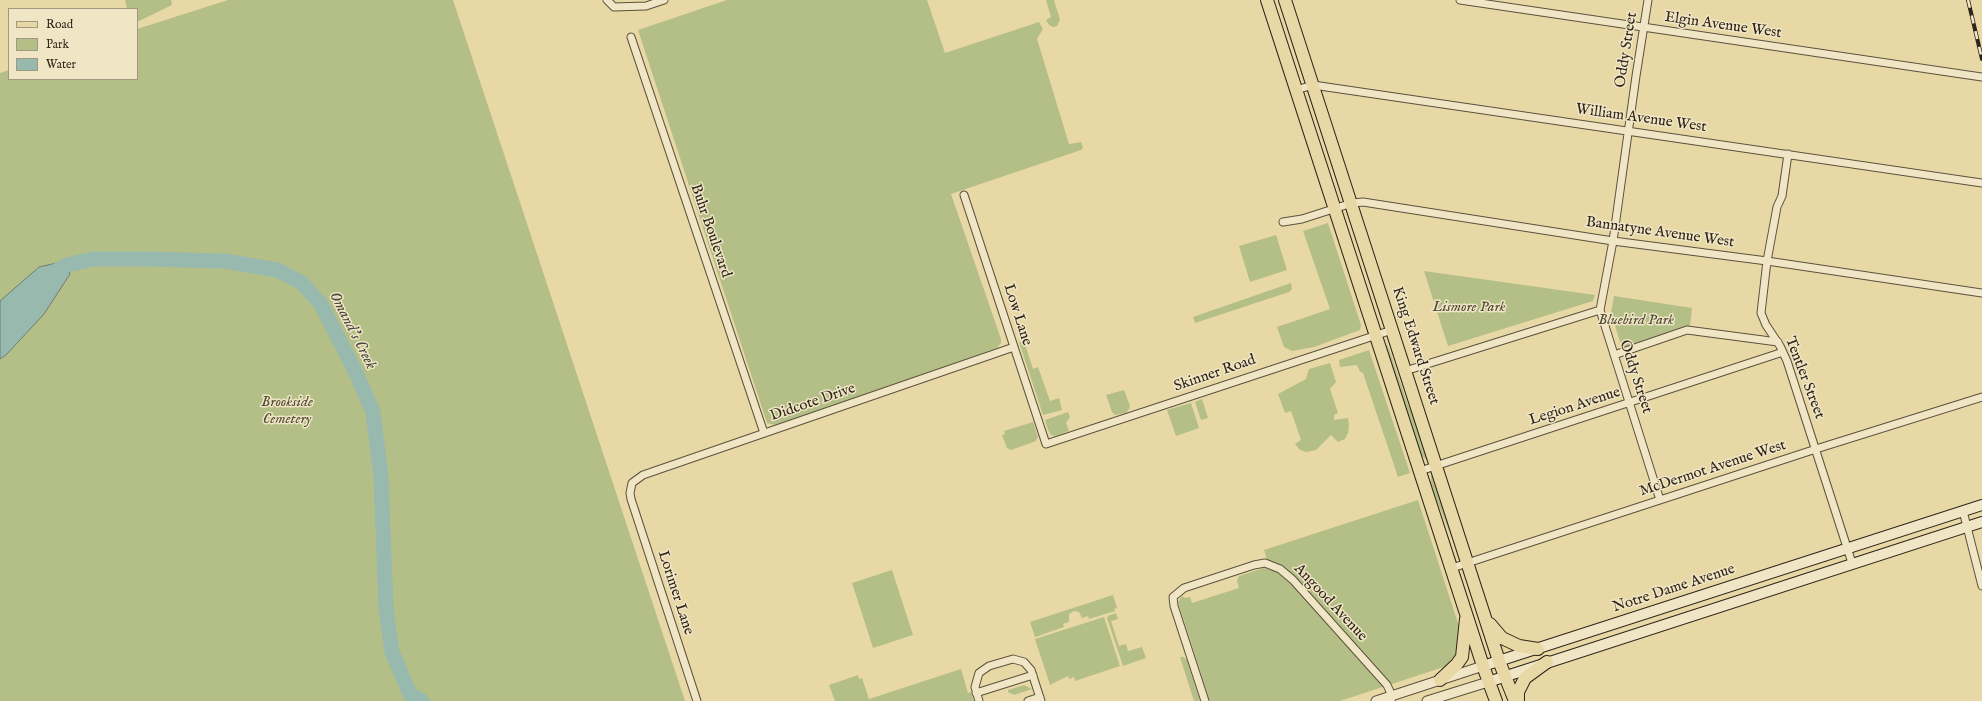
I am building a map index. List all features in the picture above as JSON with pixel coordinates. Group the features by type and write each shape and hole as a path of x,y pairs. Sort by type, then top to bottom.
{"main road":[{"path":"1267,0 1488,682 1496,701"},
{"name":"King Edward Street","path":"1285,0 1352,203 1405,371 1437,465 1504,677 1515,701"},
{"name":"Notre Dame Avenue","path":"1483,666 1982,505"},
{"name":"Notre Dame Avenue","path":"1488,682 1982,522"},
{"path":"1440,680 1457,664 1462,657 1467,614"},
{"path":"1485,615 1502,638 1519,646 1538,649"},
{"path":"1518,701 1518,692 1525,678 1548,662"}],"street":[{"path":"608,0 614,8 646,6 664,0"},
{"name":"Elgin Avenue West","path":"1460,0 1982,77"},
{"name":"Oddy Street","path":"1648,0 1613,241 1600,310 1660,500"},
{"name":"Buhr Boulevard","path":"631,37 764,433"},
{"name":"William Avenue West","path":"1296,90 1313,85 1982,183"},
{"name":"Tentler Street","path":"1788,154 1782,196 1777,207 1767,261 1761,313 1766,325 1783,352 1816,449 1852,563"},
{"name":"Low Lane","path":"964,195 1046,444"},
{"name":"Bannatyne Avenue West","path":"1282,222 1302,219 1334,208 1352,203 1363,202 1613,241 1767,261 1982,293"},
{"path":"1405,371 1600,310"},
{"name":"Skinner Road","path":"1046,444 1392,330"},
{"path":"1614,355 1687,330 1778,342"},
{"name":"Didcote Drive","path":"630,493 632,483 643,475 1014,347"},
{"name":"Legion Avenue","path":"1420,471 1783,352"},
{"name":"McDermot Avenue West","path":"1452,568 1816,449 1982,397"},
{"name":"Lorimer Lane","path":"630,493 696,701"},
{"path":"1963,511 1982,586"},
{"name":"Angood Avenue","path":"1205,701 1174,606 1173,597 1184,588 1254,565 1265,563 1280,569 1293,580 1387,685 1392,698"},
{"path":"979,701 976,693 975,682 979,673 989,666 1007,660 1024,662 1033,675 1041,699 1028,701"},
{"name":"Notre Dame Avenue","path":"1376,701 1392,698 1483,666"},
{"path":"976,693 1033,675"},
{"name":"Notre Dame Avenue","path":"1427,701 1488,682"}],"green space":[{"path":"125,0 171,0 172,5 138,22 138,8 127,8"},
{"name":"Brookside Cemetery","path":"228,0 453,0 685,701 0,701 0,73 8,70 8,80 138,80 138,29"},
{"path":"727,0 927,0 945,53 1039,22 1043,29 1037,39 1069,144 1081,142 1083,148 1081,150 951,194 1001,339 1001,343 997,348 786,423 775,425 767,423 638,30"},
{"path":"1046,0 1054,0 1060,20 1057,26 1053,27 1049,25 1046,20 1051,17"},
{"path":"1328,223 1361,325 1360,330 1314,347 1292,351 1284,347 1277,327 1330,309 1303,231"},
{"path":"1276,235 1287,270 1250,282 1239,246"},
{"name":"Lismore Park","path":"1424,271 1595,295 1593,301 1448,346"},
{"path":"1291,283 1292,289 1289,292 1195,323 1193,317"},
{"name":"Bluebird Park","path":"1614,296 1692,308 1690,326 1622,348 1611,313"},
{"path":"1024,341 1033,369 1038,367 1050,401 1059,398 1062,410 1043,415 1019,342"},
{"path":"1385,345 1387,345 1389,349 1407,402 1421,434 1430,463 1420,454"},
{"path":"1369,350 1410,473 1398,477 1363,373 1360,372 1357,365 1340,367 1339,360"},
{"path":"1330,363 1336,382 1330,389 1338,413 1334,415 1334,420 1348,418 1348,433 1345,439 1338,442 1331,435 1316,450 1306,452 1300,450 1295,444 1301,440 1291,411 1285,413 1278,394 1306,379 1309,369"},
{"path":"1124,390 1130,406 1129,409 1126,413 1115,415 1112,412 1106,395"},
{"path":"1202,399 1208,418 1201,420 1195,402"},
{"path":"1191,403 1199,428 1176,436 1167,410"},
{"path":"1068,412 1070,417 1066,423 1069,431 1056,436 1051,435 1045,420"},
{"path":"1033,422 1038,437 1036,441 1011,450 1007,448 1002,435 1005,434 1004,431"},
{"path":"1433,474 1459,556 1431,486 1431,476"},
{"path":"1418,500 1467,651 1462,661 1340,701 1210,701 1178,602 1182,596 1185,598 1190,597 1192,603 1239,588 1237,581 1239,576 1264,568 1270,570 1264,550"},
{"path":"892,570 913,635 873,648 852,583"},
{"path":"1113,595 1117,608 1114,609 1115,611 1089,619 1088,616 1082,618 1079,612 1074,611 1069,614 1069,622 1063,624 1064,627 1035,637 1030,622"},
{"path":"1116,613 1118,619 1111,621 1119,646 1126,644 1128,651 1142,647 1146,658 1123,666 1107,618 1108,616"},
{"path":"1104,617 1120,666 1075,681 1074,677 1069,679 1068,676 1050,685 1035,639"},
{"path":"1180,657 1187,660 1200,701 1194,701"},
{"path":"961,669 968,693 971,692 974,701 835,701 829,685 858,675 859,679 862,678 869,699"},
{"path":"1024,685 1032,689 1014,695 1008,692 1008,690"}],"water":[{"path":"61,262 67,265 70,274 44,314 6,355 0,359 0,301 39,267"}],"waterway":[{"name":"Omand's Creek","path":"51,276 54,272 67,265 93,259 225,261 277,270 302,283 321,304 356,373 373,412 381,476 386,607 392,652 410,694 422,701"}],"railway":[{"path":"1968,0 1982,59"}]}
